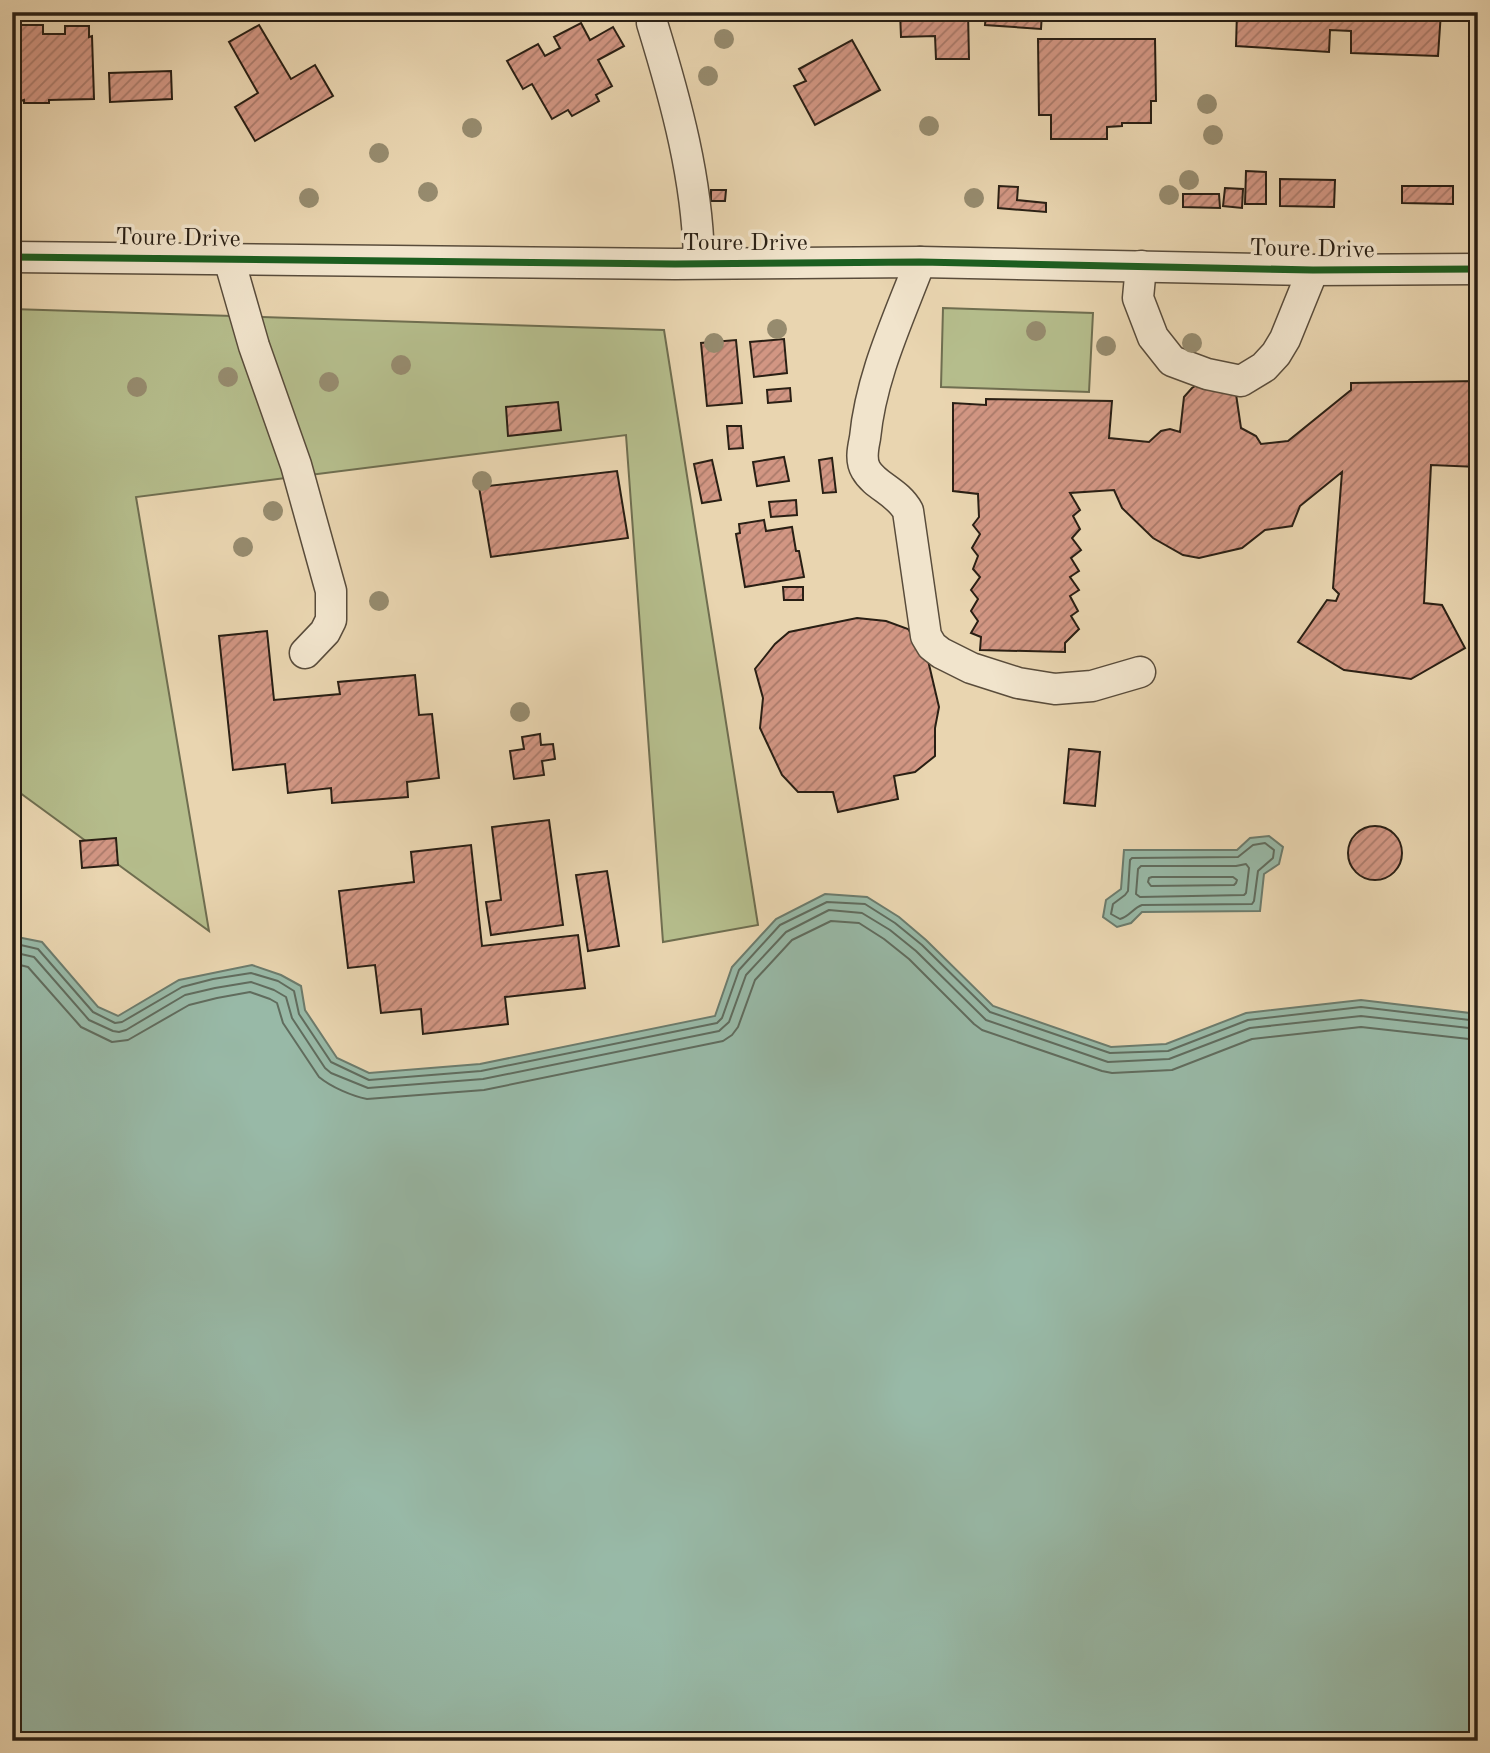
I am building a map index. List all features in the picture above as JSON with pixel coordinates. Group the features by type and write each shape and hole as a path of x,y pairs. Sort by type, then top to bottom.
{"street":[{"path":"652,23 685,143 696,212 699,263"},
{"name":"Toure Drive","path":"12,257 699,263 920,262 1313,270 1478,269"},
{"path":"229,259 254,346 296,465 331,591 331,620 325,632 305,653"},
{"path":"920,262 875,382 867,411 862,459 872,478 903,502 908,511 926,635 932,646 941,653 971,668 1018,683 1055,689 1093,686 1140,672"},
{"path":"1141,266 1138,298 1153,337 1172,361 1207,374 1241,381 1264,367 1276,354 1285,339 1313,270"}],"green space":[{"path":"943,308 1093,313 1089,392 941,387"},
{"path":"12,309 664,330 758,925 663,942 626,435 136,497 209,931 12,787"}],"water":[{"path":"1269,836 1283,847 1279,864 1264,874 1260,911 1142,912 1131,923 1117,927 1103,917 1106,900 1121,889 1124,850 1237,850 1250,838"},
{"path":"825,894 867,897 899,917 993,1006 1111,1047 1166,1044 1246,1013 1361,1000 1478,1014 1478,1741 12,1741 12,936 42,942 98,1007 118,1016 179,980 252,965 281,975 301,986 305,1010 337,1058 369,1073 480,1064 715,1016 732,967 776,919"}],"building":[{"path":"900,12 968,12 969,59 936,59 935,36 901,37"},
{"path":"986,12 1042,12 1041,29 985,25"},
{"path":"1237,12 1441,12 1438,56 1351,53 1351,31 1330,30 1329,52 1236,46"},
{"path":"1473,12 1478,12 1478,57 1469,56"},
{"path":"581,23 590,40 613,27 624,46 598,60 612,86 596,95 599,101 572,116 568,110 552,119 532,84 523,89 507,61 538,44 545,56 560,48 554,37"},
{"path":"18,25 43,25 43,34 65,34 65,26 89,26 89,37 92,36 94,99 49,100 49,103 21,101"},
{"path":"259,25 291,79 315,65 333,96 255,141 235,107 258,93 229,42"},
{"path":"1038,39 1155,39 1156,101 1151,101 1151,123 1122,123 1122,126 1107,127 1107,139 1051,139 1051,115 1039,115"},
{"path":"852,40 880,90 815,125 794,86 806,81 799,69"},
{"path":"171,71 172,99 110,102 109,73"},
{"path":"1246,171 1266,172 1266,204 1245,204"},
{"path":"1280,179 1335,180 1334,207 1280,206"},
{"path":"999,186 1018,187 1017,200 1046,203 1046,212 998,208"},
{"path":"1402,186 1453,186 1453,204 1402,203"},
{"path":"1225,188 1243,189 1242,208 1223,206"},
{"path":"711,190 726,190 725,201 711,201"},
{"path":"1183,194 1219,194 1220,208 1183,207"},
{"path":"784,339 787,373 754,377 750,342"},
{"path":"736,340 742,403 707,406 701,343"},
{"path":"1203,381 1236,394 1241,428 1256,436 1261,444 1288,441 1351,390 1351,383 1478,381 1478,467 1431,465 1424,603 1442,605 1465,648 1411,679 1344,670 1298,642 1327,600 1336,601 1339,594 1333,588 1342,472 1300,506 1292,526 1265,530 1242,548 1199,558 1183,555 1153,538 1122,508 1114,490 1070,493 1080,510 1073,516 1080,529 1072,538 1081,550 1071,558 1079,571 1070,577 1079,590 1070,596 1078,611 1071,616 1079,629 1065,643 1065,652 980,650 981,637 971,633 978,621 971,611 978,599 971,590 980,577 973,569 978,556 972,548 980,534 973,525 979,517 978,494 953,491 953,403 986,405 986,399 1112,401 1109,438 1149,442 1161,431 1170,429 1180,432 1184,397"},
{"path":"790,388 791,401 768,403 767,390"},
{"path":"558,402 561,430 508,436 506,407"},
{"path":"727,426 741,426 743,448 729,449"},
{"path":"784,457 789,481 757,486 753,462"},
{"path":"832,458 836,492 823,493 819,460"},
{"path":"712,460 721,500 702,503 694,464"},
{"path":"617,471 628,538 491,557 479,487"},
{"path":"796,500 797,515 771,517 769,502"},
{"path":"764,520 766,531 792,527 804,577 745,587 736,534 740,533 739,524"},
{"path":"783,587 803,587 803,600 784,600"},
{"path":"857,618 886,621 908,629 927,656 939,707 935,728 935,756 915,772 894,776 898,799 838,812 833,792 798,792 782,775 760,728 763,698 755,669 775,644 789,632"},
{"path":"267,631 274,700 340,694 338,682 415,675 419,715 432,714 439,778 407,782 408,797 332,803 331,788 288,793 285,764 233,770 219,636"},
{"path":"540,734 541,745 553,744 555,759 542,761 544,775 514,779 510,751 524,749 522,737"},
{"path":"1069,749 1100,752 1095,806 1064,803"},
{"path":"549,820 563,925 491,935 486,902 501,900 492,827"},
{"path":"1375,826 1394,834 1402,853 1394,872 1375,880 1356,872 1348,853 1356,834"},
{"path":"116,838 118,865 82,868 80,841"},
{"path":"471,845 482,946 578,935 585,988 505,997 508,1024 423,1034 421,1009 381,1013 375,965 348,968 339,891 414,882 411,852"},
{"path":"607,871 619,946 588,951 576,875"}],"cycle path":[{"path":"12,257 675,264 920,262 1313,270 1478,269"}]}
